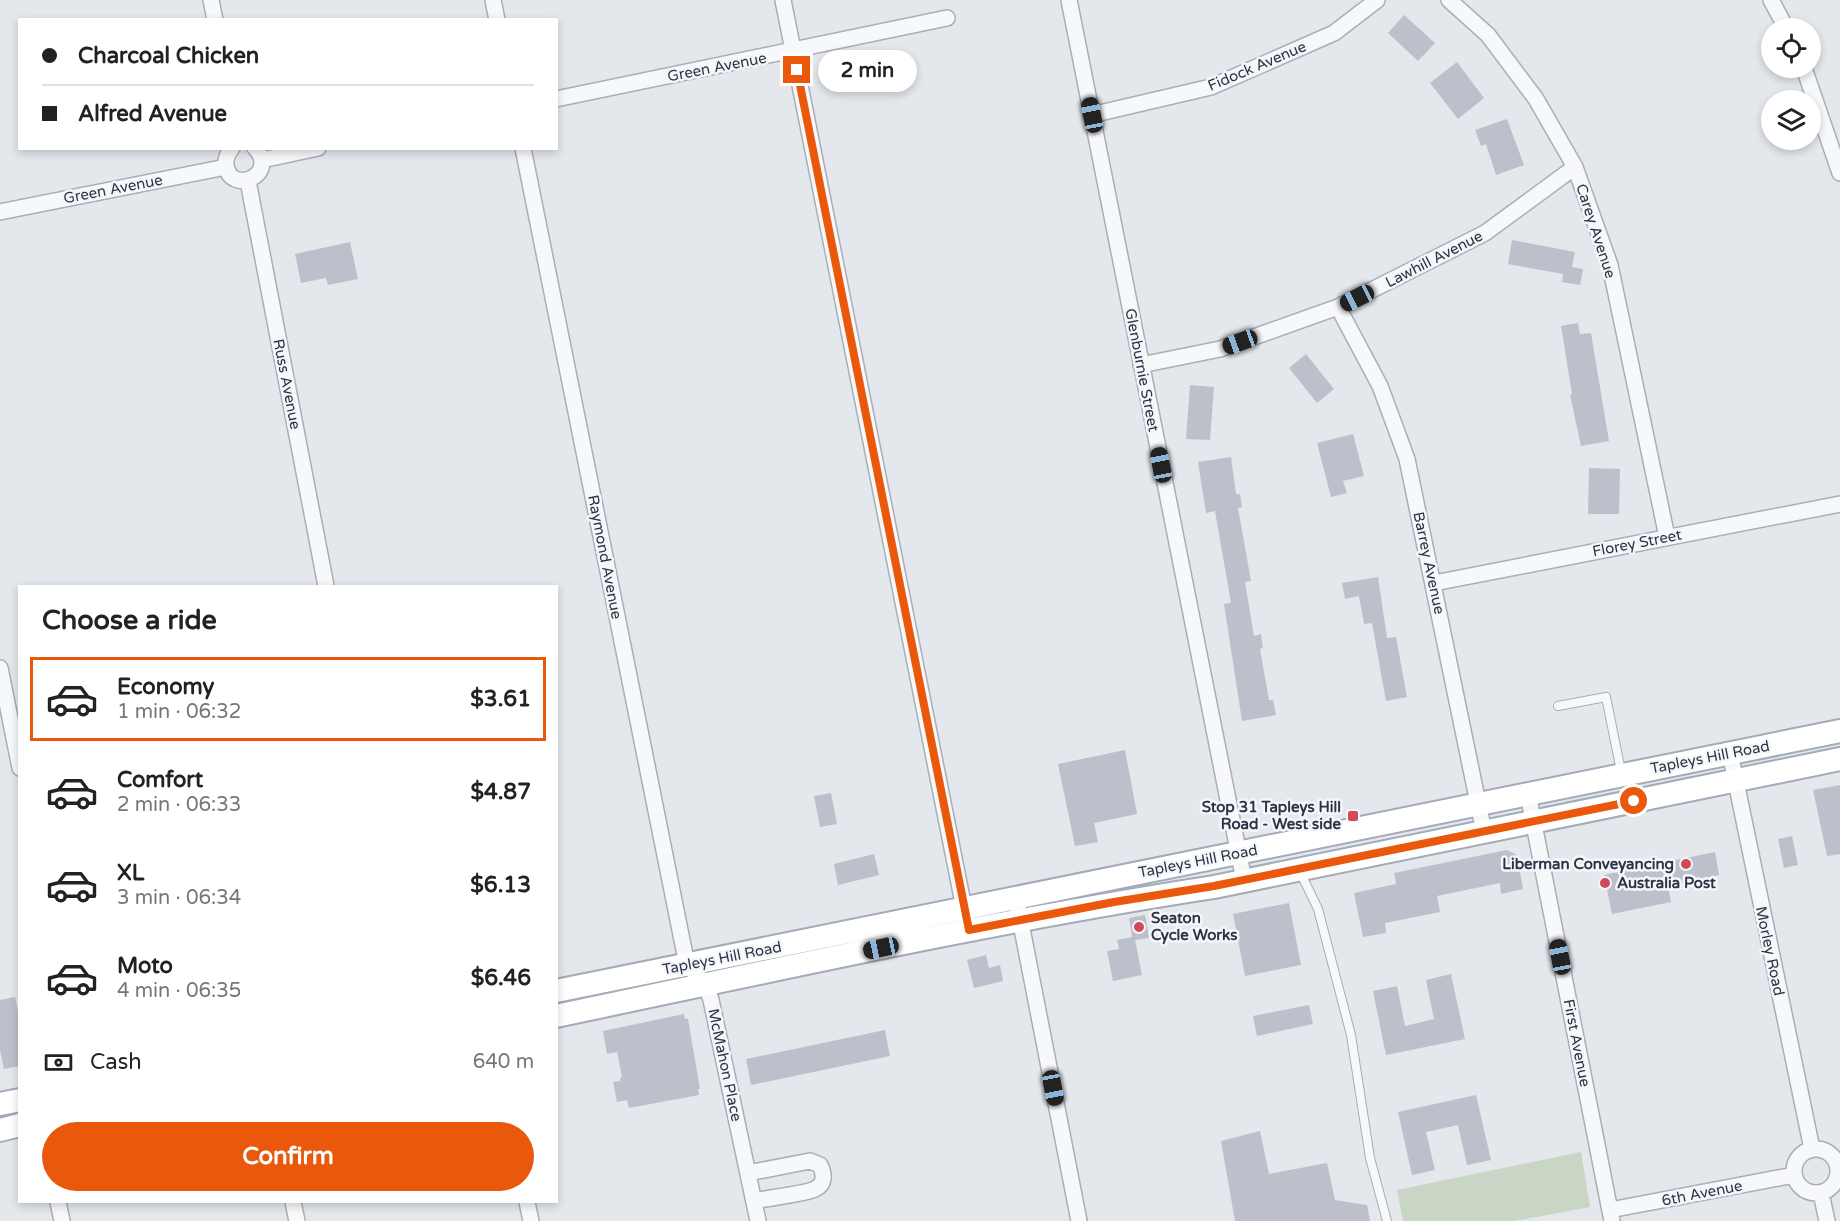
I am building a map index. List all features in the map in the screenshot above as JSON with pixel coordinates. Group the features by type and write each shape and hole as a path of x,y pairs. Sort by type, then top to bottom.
{"main road":[{"name":"Tapleys Hill Road","path":"558,1016 969,930 1019,909 1238,853 1840,731"},
{"name":"Tapleys Hill Road","path":"558,991 964,908 1019,909 1244,880 1840,759"},
{"path":"0,1104 18,1100"},
{"path":"0,1130 18,1126"}],"street":[{"path":"211,0 215,18"},
{"path":"493,0 497,18"},
{"path":"783,0 969,930"},
{"name":"Glenburnie Street","path":"1069,0 1244,880"},
{"name":"Fidock Avenue","path":"1092,115 1211,87 1334,33 1377,0"},
{"name":"Carey Avenue","path":"1449,0 1488,35 1536,99 1575,167 1610,265 1667,537"},
{"path":"1771,0 1781,18"},
{"name":"Green Avenue","path":"558,99 947,18"},
{"path":"1807,78 1840,173"},
{"path":"231,150 227,155 228,172 236,180 248,181 257,175 262,166 258,154 298,150"},
{"name":"Raymond Avenue","path":"523,150 687,965"},
{"name":"Green Avenue","path":"0,212 226,167"},
{"name":"Lawhill Avenue","path":"1141,365 1220,349 1338,307 1485,233 1575,167"},
{"name":"Russ Avenue","path":"248,181 326,585"},
{"name":"Barrey Avenue","path":"1338,307 1380,386 1407,459 1484,832"},
{"name":"Florey Street","path":"1434,583 1840,504"},
{"path":"0,668 18,758"},
{"name":"Morley Road","path":"1730,753 1812,1149"},
{"name":"First Avenue","path":"1527,794 1611,1216"},
{"path":"1019,909 1079,1221"},
{"name":"McMahon Place","path":"687,965 706,984 716,1019 758,1221"},
{"path":"1812,1149 1825,1151 1838,1165 1834,1184 1821,1192 1808,1192 1801,1187 1794,1175 1796,1161 1800,1155 1812,1149"},
{"path":"748,1173 810,1161 820,1165 824,1172 823,1181 816,1189 754,1201"},
{"name":"6th Avenue","path":"1611,1216 1794,1175"},
{"path":"1821,1192 1827,1221"},
{"path":"58,1203 62,1221"},
{"path":"293,1203 297,1221"},
{"path":"527,1203 531,1221"}],"lane":[{"path":"1558,706 1606,698 1622,775"},
{"path":"1300,869 1318,909 1352,1035 1370,1158 1387,1221"}],"green space":[{"path":"1581,1152 1590,1207 1514,1221 1403,1221 1397,1190"}],"building":[{"path":"1404,15 1435,43 1418,61 1388,33"},
{"path":"1457,62 1484,98 1458,119 1430,83"},
{"path":"1507,119 1524,165 1496,175 1486,144 1481,146 1475,130"},
{"path":"1512,240 1575,252 1572,267 1583,269 1580,285 1562,282 1563,274 1508,264"},
{"path":"350,242 358,279 328,285 326,278 301,283 295,254"},
{"path":"1578,323 1580,334 1591,333 1609,441 1581,446 1570,395 1572,394 1561,326"},
{"path":"1306,354 1334,389 1317,403 1289,368"},
{"path":"1190,385 1214,387 1210,440 1186,439"},
{"path":"1353,434 1364,476 1343,481 1347,493 1331,497 1317,443"},
{"path":"1231,457 1236,494 1240,494 1242,507 1238,508 1251,581 1245,582 1254,636 1261,634 1263,648 1260,649 1269,700 1273,700 1276,715 1242,721 1224,604 1231,603 1215,511 1206,513 1198,462"},
{"path":"1589,468 1620,469 1619,514 1588,514"},
{"path":"1378,577 1387,638 1396,637 1407,697 1386,701 1372,623 1364,624 1359,596 1345,599 1342,583"},
{"path":"1125,750 1137,814 1094,823 1098,842 1075,846 1058,764"},
{"path":"1840,785 1840,854 1827,856 1813,790"},
{"path":"831,793 837,824 820,827 814,796"},
{"path":"1792,836 1798,865 1784,868 1778,839"},
{"path":"1507,850 1517,855 1523,889 1501,894 1500,883 1437,896 1440,912 1385,923 1386,933 1363,937 1354,893 1396,884 1394,873"},
{"path":"1715,852 1719,875 1668,886 1671,902 1612,914 1604,875"},
{"path":"874,854 879,875 838,885 834,864"},
{"path":"1289,903 1301,965 1245,976 1233,914"},
{"path":"1145,915 1149,938 1135,940 1142,975 1113,981 1107,951 1119,949 1117,940 1132,937 1129,918"},
{"path":"986,955 989,968 1000,965 1003,981 974,988 967,960"},
{"path":"1451,974 1465,1039 1386,1055 1373,991 1397,986 1405,1026 1434,1019 1426,980"},
{"path":"15,997 18,1011 18,1066 4,1069 0,1050 0,1000"},
{"path":"1309,1005 1313,1024 1257,1036 1253,1016"},
{"path":"684,1014 685,1019 688,1019 700,1089 698,1089 699,1095 629,1108 627,1100 617,1102 613,1082 620,1081 622,1077 617,1052 607,1054 603,1031"},
{"path":"885,1030 890,1056 751,1085 746,1059"},
{"path":"1476,1095 1491,1160 1467,1165 1458,1125 1426,1132 1435,1170 1412,1175 1398,1112"},
{"path":"1260,1131 1269,1174 1327,1163 1335,1200 1367,1205 1370,1221 1235,1221 1221,1141"}],"place":[{"name":"Stop 31 Tapleys Hill Road - West side","path":"1353,816"},
{"name":"Liberman Conveyancing","path":"1686,864"},
{"name":"Australia Post","path":"1605,883"},
{"name":"Seaton Cycle Works","path":"1139,927"}],"route":[{"path":"797,70 969,930 1114,902 1214,886 1634,801"}]}
